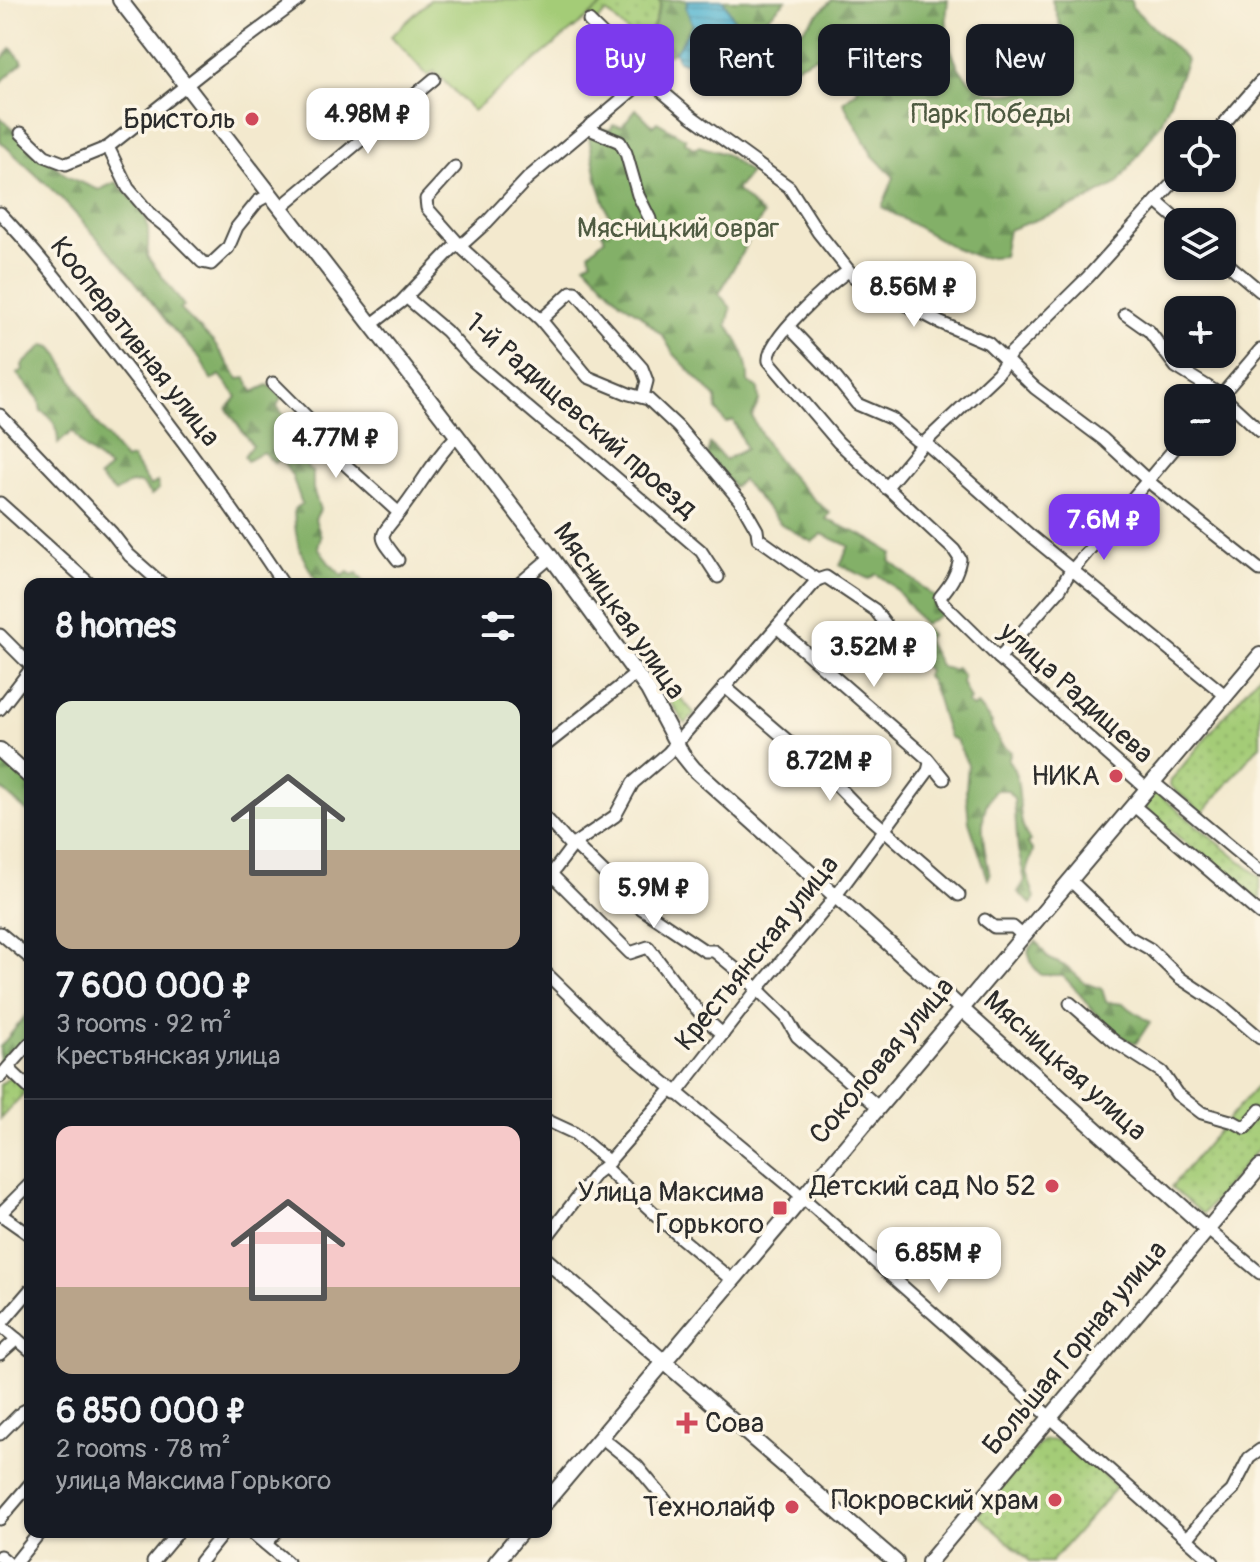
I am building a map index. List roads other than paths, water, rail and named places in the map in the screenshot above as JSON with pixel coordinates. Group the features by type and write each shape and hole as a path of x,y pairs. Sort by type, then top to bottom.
{"main road":[{"name":"Мясницкая улица","path":"120,0 551,557 637,673 694,769 1207,1229"},
{"name":"Соколовая улица","path":"552,1488 665,1363 961,1007 1260,655"},
{"path":"0,750 24,772"},
{"name":"Большая Горная улица","path":"929,1562 1260,1167"},
{"path":"552,1265 896,1562"},
{"path":"496,1562 516,1538"}],"street":[{"path":"21,133 45,156 66,164 108,147 299,0"},
{"path":"589,21 592,24"},
{"path":"281,207 434,79"},
{"path":"1227,120 1260,82"},
{"path":"371,325 406,297 452,249 487,222 528,178 625,96"},
{"path":"668,96 789,187 848,271 887,296 988,343 1035,388 1112,447 1260,570"},
{"path":"590,125 594,131 620,142 638,195 650,219"},
{"path":"108,147 128,188 151,215 202,262 211,264 228,248 237,227 258,201 271,194"},
{"path":"455,167 426,199 427,208 460,244 541,320 588,377 629,394 643,396 678,427 741,502 757,530 758,538 817,580"},
{"path":"848,271 770,348 769,361 838,442 886,488 923,444 1004,367 1007,359 1165,192"},
{"path":"1157,202 1164,208"},
{"name":"Кооперативная улица","path":"0,213 47,267 164,416 239,517 279,578"},
{"path":"1236,271 1260,291"},
{"path":"541,320 571,292 575,292 646,374 643,396"},
{"name":"1-й Радищевский проезд","path":"406,297 446,331 473,361 553,429 573,441 701,551 718,577"},
{"path":"1125,314 1149,331 1176,367 1201,384"},
{"path":"789,327 857,404 892,419 960,472 1225,695"},
{"path":"1231,384 1260,350"},
{"path":"273,383 309,419 337,457 399,513"},
{"path":"1236,411 1260,431"},
{"path":"0,415 112,533 129,555 155,578"},
{"path":"398,560 381,539 382,534 420,487 439,455 458,435"},
{"path":"999,658 1060,589 1168,456"},
{"name":"улица Радищева","path":"886,488 960,559 956,576 940,597 942,602 999,658 1150,785 1260,871"},
{"path":"0,503 83,578"},
{"path":"526,578 551,557"},
{"path":"552,874 573,845 615,816 633,783 660,761 817,580 826,577 875,610 891,631"},
{"path":"777,627 930,763 944,779"},
{"path":"0,635 24,661"},
{"path":"552,740 637,673"},
{"path":"0,709 24,675"},
{"path":"724,686 959,895"},
{"name":"Крестьянская улица","path":"552,1230 596,1173 674,1092 835,897 928,771 930,763"},
{"name":"улица Радищева","path":"1133,805 1260,914"},
{"path":"552,824 638,906 705,951 714,951 743,975 786,1017 797,1036 878,1107"},
{"path":"1070,880 1129,937 1150,949 1180,978 1221,1005 1260,1038"},
{"path":"552,881 630,953 648,947 711,1026 723,1034"},
{"path":"985,920 994,927 1013,927 1022,935"},
{"path":"0,933 24,953"},
{"path":"552,979 622,1047 803,1198 1213,1562"},
{"path":"1070,1003 1115,1042 1162,1072 1177,1094 1202,1113 1245,1128 1260,1110"},
{"path":"24,1050 4,1072 24,1085"},
{"path":"552,1123 574,1133 681,1238 733,1281"},
{"path":"24,1190 0,1214 24,1231"},
{"name":"Мясницкая улица","path":"1207,1229 1260,1273"},
{"path":"24,1297 0,1325 24,1345"},
{"path":"0,1354 17,1339"},
{"path":"0,1434 24,1411"},
{"path":"601,1437 637,1466 666,1501"},
{"path":"1187,1539 1208,1513 1232,1491 1249,1458 1260,1450"},
{"path":"0,1519 24,1491"},
{"path":"16,1562 35,1538"},
{"path":"153,1562 173,1538"},
{"path":"200,1562 219,1538"},
{"path":"258,1538 287,1562"},
{"path":"266,1544 271,1538"},
{"path":"0,1556 7,1562"}],"water":[{"path":"688,0 723,0 736,24 693,24 686,8"},
{"path":"690,30 690,65 678,60 675,52"}],"place":[{"name":"Бристоль","path":"252,119"},
{"name":"НИКА","path":"1116,776"},
{"name":"Детский сад № 52","path":"1052,1186"},
{"name":"Улица Максима Горького","path":"780,1208"},
{"name":"Сова","path":"687,1423"},
{"name":"Покровский храм","path":"1055,1500"},
{"name":"Технолайф","path":"792,1507"}],"park label":[{"name":"Парк Победы","path":"991,114"},
{"name":"Мясницкий овраг","path":"678,228"}]}
